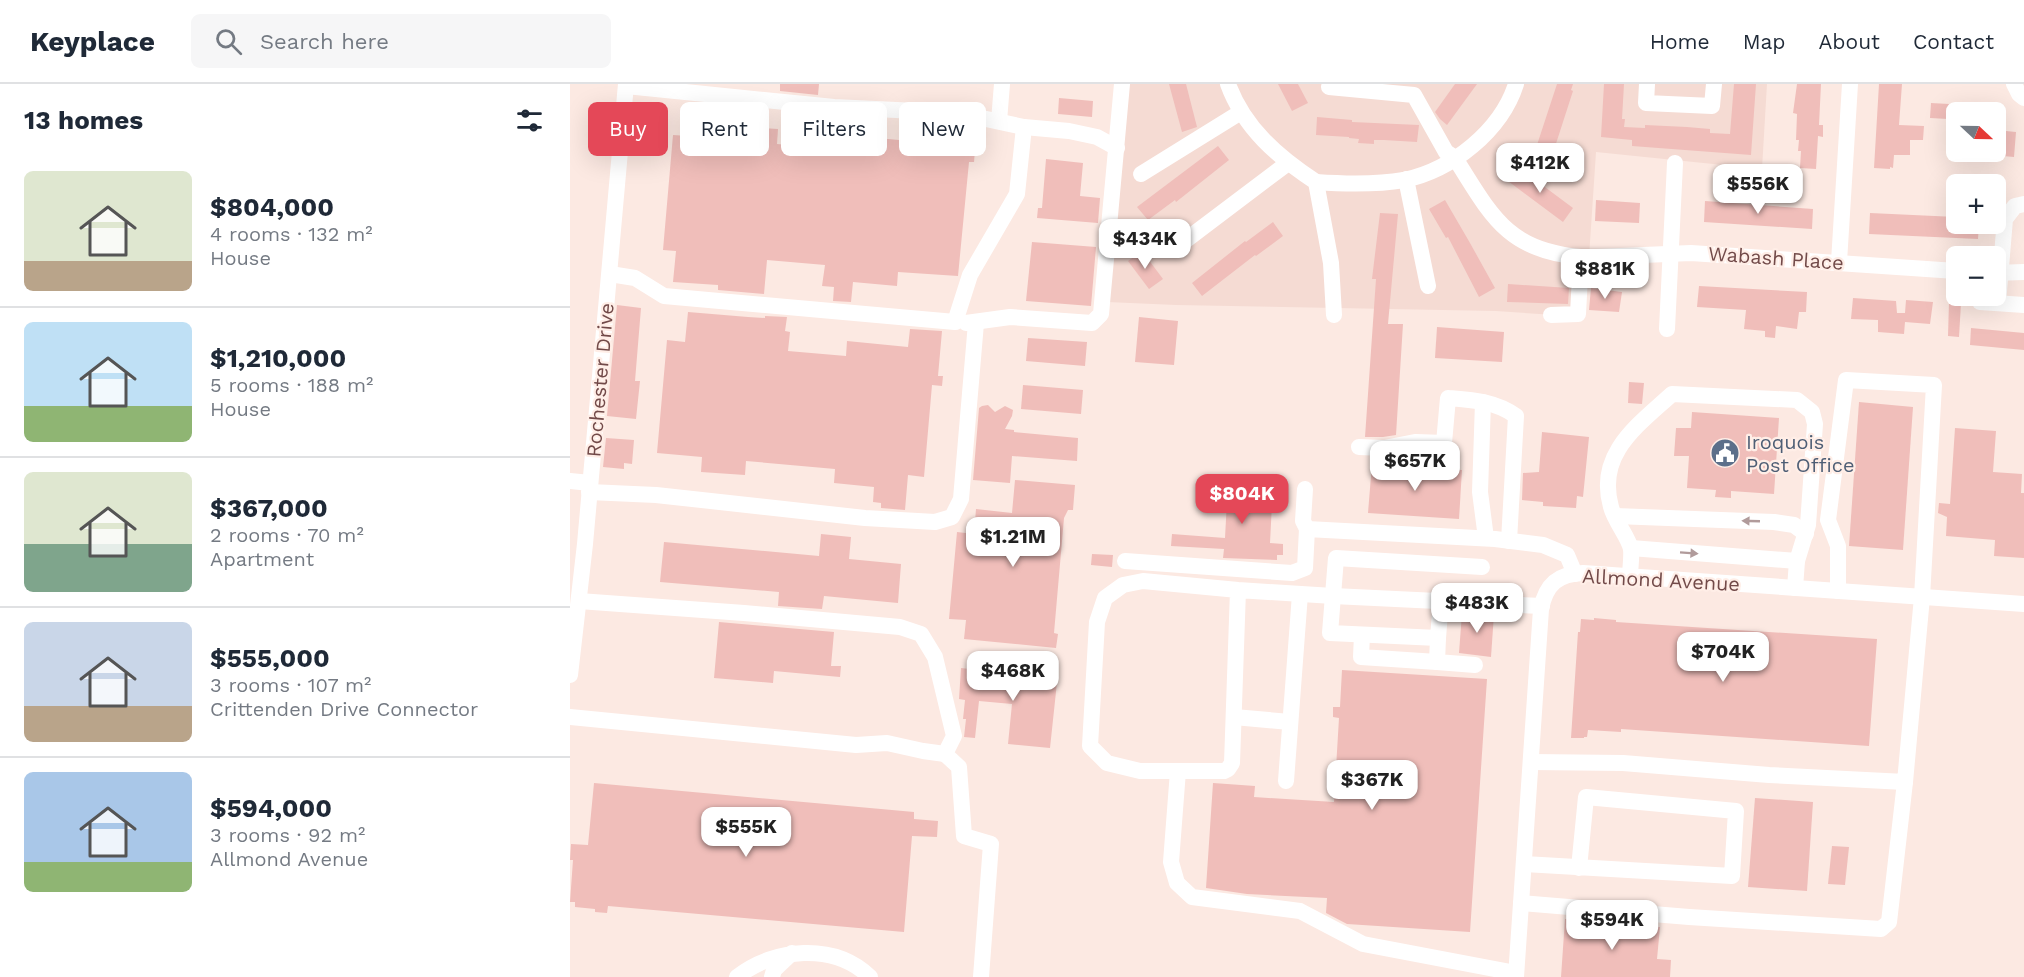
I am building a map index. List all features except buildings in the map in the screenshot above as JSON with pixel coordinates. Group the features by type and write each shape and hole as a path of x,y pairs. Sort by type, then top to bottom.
{"street":[{"path":"999,122 1002,84"},
{"path":"609,274 635,278 664,296 955,322 976,322 1010,317 1092,323 1101,314 1122,84"},
{"path":"1228,84 1241,111 1255,131 1288,163 1316,182 1346,184 1406,179 1439,168 1470,148 1493,125 1508,102 1516,84"},
{"path":"1647,84 1646,104 1712,106 1714,84"},
{"path":"1839,262 1850,84"},
{"path":"2014,84 2024,98"},
{"path":"626,85 834,107 958,112 1024,127 1069,131 1097,137 1116,148"},
{"name":"Rochester Drive","path":"570,675 590,487 626,85"},
{"name":"Wabash Place","path":"1329,87 1414,95 1446,152 1455,158 1488,211 1512,235 1549,253 1589,257 1671,253 1946,270"},
{"path":"1141,174 1241,111"},
{"path":"955,322 970,275 1017,194 1024,127"},
{"path":"1182,243 1288,163"},
{"path":"1667,329 1675,163"},
{"path":"1406,179 1428,286"},
{"path":"1316,182 1332,273 1334,315"},
{"path":"2001,246 2005,219 2015,206 2024,204"},
{"path":"1551,315 1578,314 1589,257"},
{"path":"2006,273 2024,272"},
{"path":"2006,304 2024,305"},
{"path":"570,481 590,487 865,518 935,522 952,517 961,499 976,322"},
{"path":"1521,903 1689,917 1881,929 1889,921 1905,782 1922,597 1934,385 1846,380 1828,520 1838,546 1838,591"},
{"path":"1630,577 1631,548 1611,507 1608,482 1611,462 1621,444 1672,394 1797,400 1812,412 1815,424 1808,525 1797,561 1795,588"},
{"path":"1359,447 1384,448 1415,442 1444,443 1448,398 1492,403 1507,409 1516,416 1509,541"},
{"path":"1483,402 1480,492 1486,538"},
{"path":"1125,561 1292,573 1305,568 1307,529 1304,521 1305,489"},
{"path":"1615,516 1774,522 1794,525 1806,534"},
{"path":"1307,529 1486,538 1543,545 1567,555 1575,574"},
{"path":"1631,548 1797,561"},
{"path":"1438,638 1330,633 1336,558 1482,567"},
{"name":"Allmond Avenue","path":"1516,975 1542,606 1546,591 1554,582 1575,574 2024,604"},
{"path":"1238,590 1232,763 1228,769 1224,771 1140,771 1107,763 1090,746 1097,622 1105,598 1123,585 1143,581 1300,594 1542,606"},
{"path":"1286,781 1300,594"},
{"path":"1437,662 1441,600"},
{"path":"579,601 900,627 921,634 936,657 954,736 945,754"},
{"path":"1362,634 1361,657 1475,666"},
{"path":"570,717 856,746 887,743 945,754 959,767 964,836 991,844 981,977"},
{"path":"1234,717 1290,722"},
{"path":"1530,762 1623,763 1769,775 1905,782"},
{"path":"1178,771 1171,862 1177,883 1192,897 1300,911 1364,944 1516,975"},
{"path":"1524,864 1579,868 1732,876 1736,811 1586,797 1579,868"},
{"path":"737,977 756,964 776,956 792,953 821,954 837,958 870,977"},
{"path":"772,977 774,970 792,953"}],"shaded area":[{"path":"1126,84 1767,84 1762,169 1596,152 1585,317 1496,311 1107,302"}],"place":[{"name":"Iroquois Post Office","path":"1725,453"}]}
